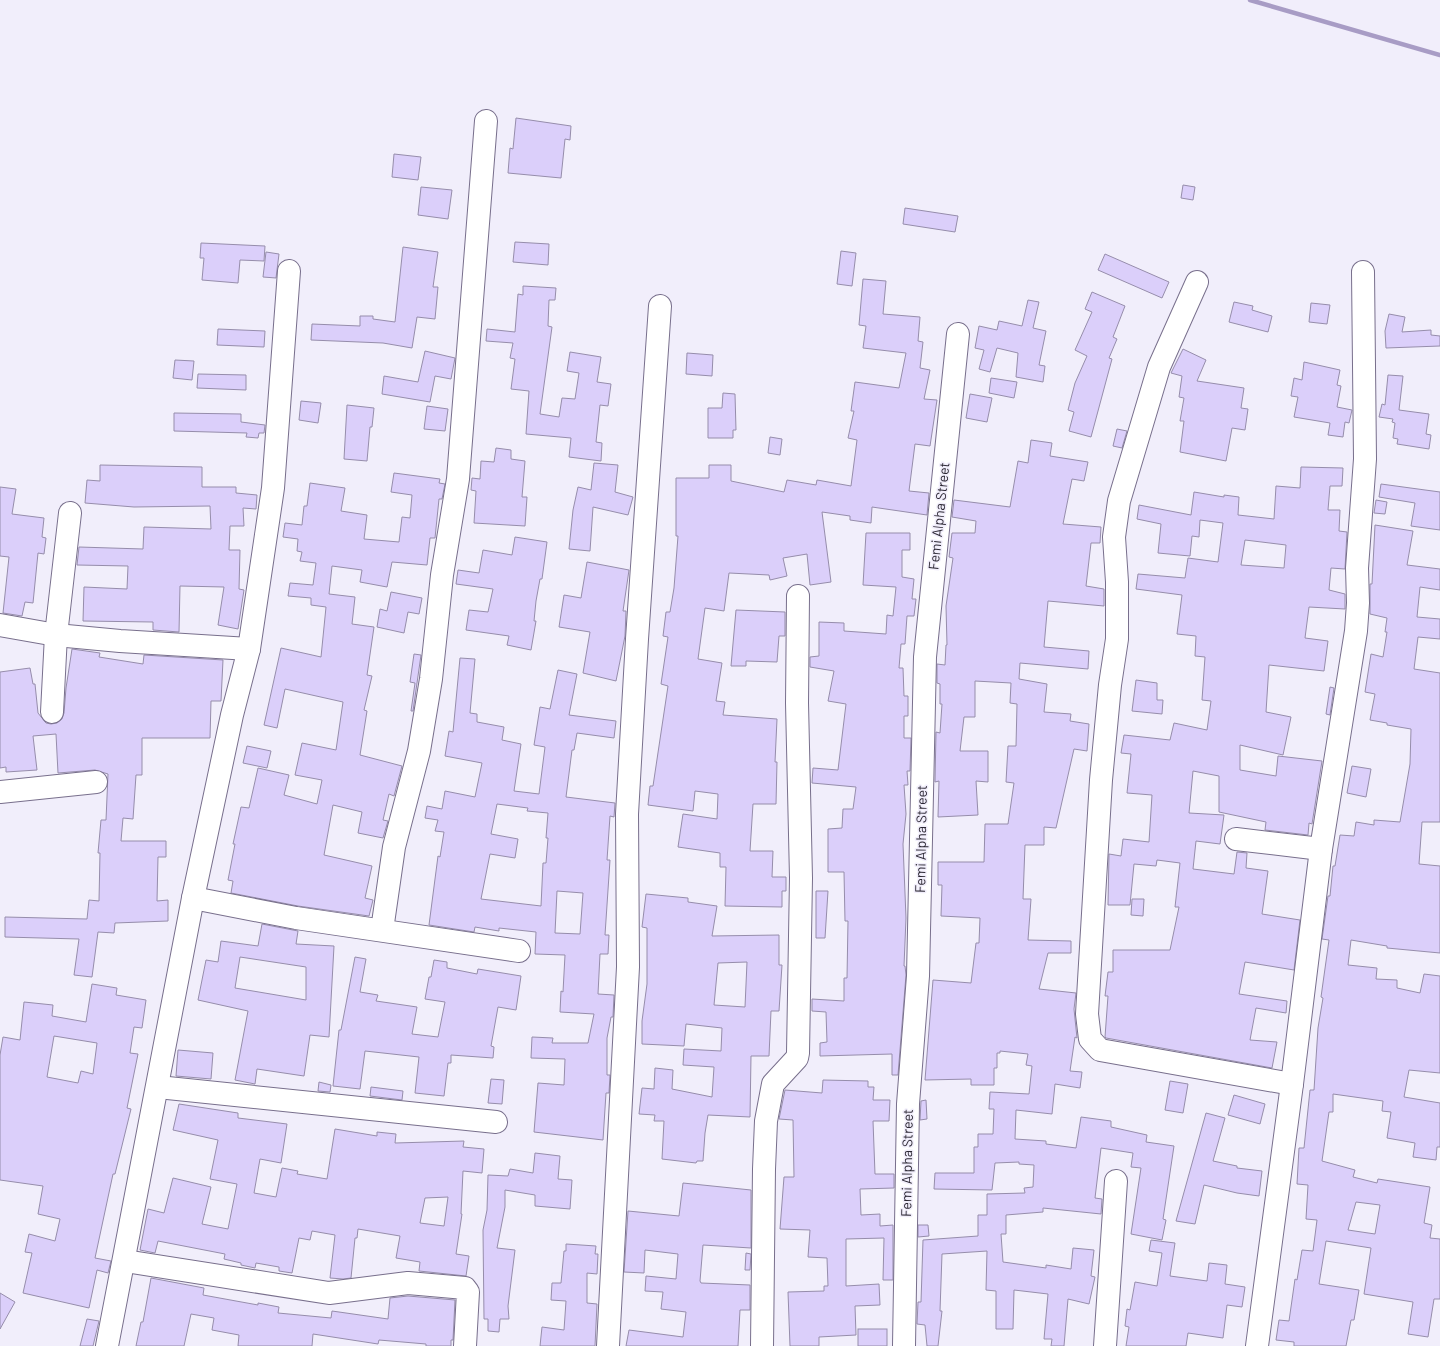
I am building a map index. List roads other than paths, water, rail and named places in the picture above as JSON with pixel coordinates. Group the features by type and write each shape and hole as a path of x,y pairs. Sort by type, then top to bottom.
{"street":[{"path":"382,930 394,848 419,751 431,679 442,575 458,479 486,121"},
{"path":"107,1346 158,1087 193,898 232,715 248,649 273,488 289,271"},
{"path":"1257,1346 1322,849 1356,631 1358,603 1357,568 1365,459 1363,272"},
{"path":"1197,282 1159,367 1119,501 1114,537 1117,582 1117,638 1110,685 1102,780 1087,1014 1090,1039 1100,1050 1292,1084"},
{"path":"608,1346 628,967 628,798 637,639 660,306"},
{"name":"Femi Alpha Street","path":"904,1346 908,1104 918,976 925,657 958,334"},
{"path":"52,712 56,635 70,513"},
{"path":"762,1346 766,1121 773,1084 797,1058 798,1053 801,878 797,703 798,596"},
{"path":"0,625 56,635 120,641 248,649"},
{"path":"0,792 96,782"},
{"path":"1236,839 1322,849"},
{"path":"193,898 296,918 519,951"},
{"path":"158,1087 496,1122"},
{"path":"1105,1346 1116,1181"},
{"path":"124,1261 329,1293 408,1283 465,1288 468,1292 465,1346"}],"waterway":[{"path":"1250,0 1440,55"}]}
